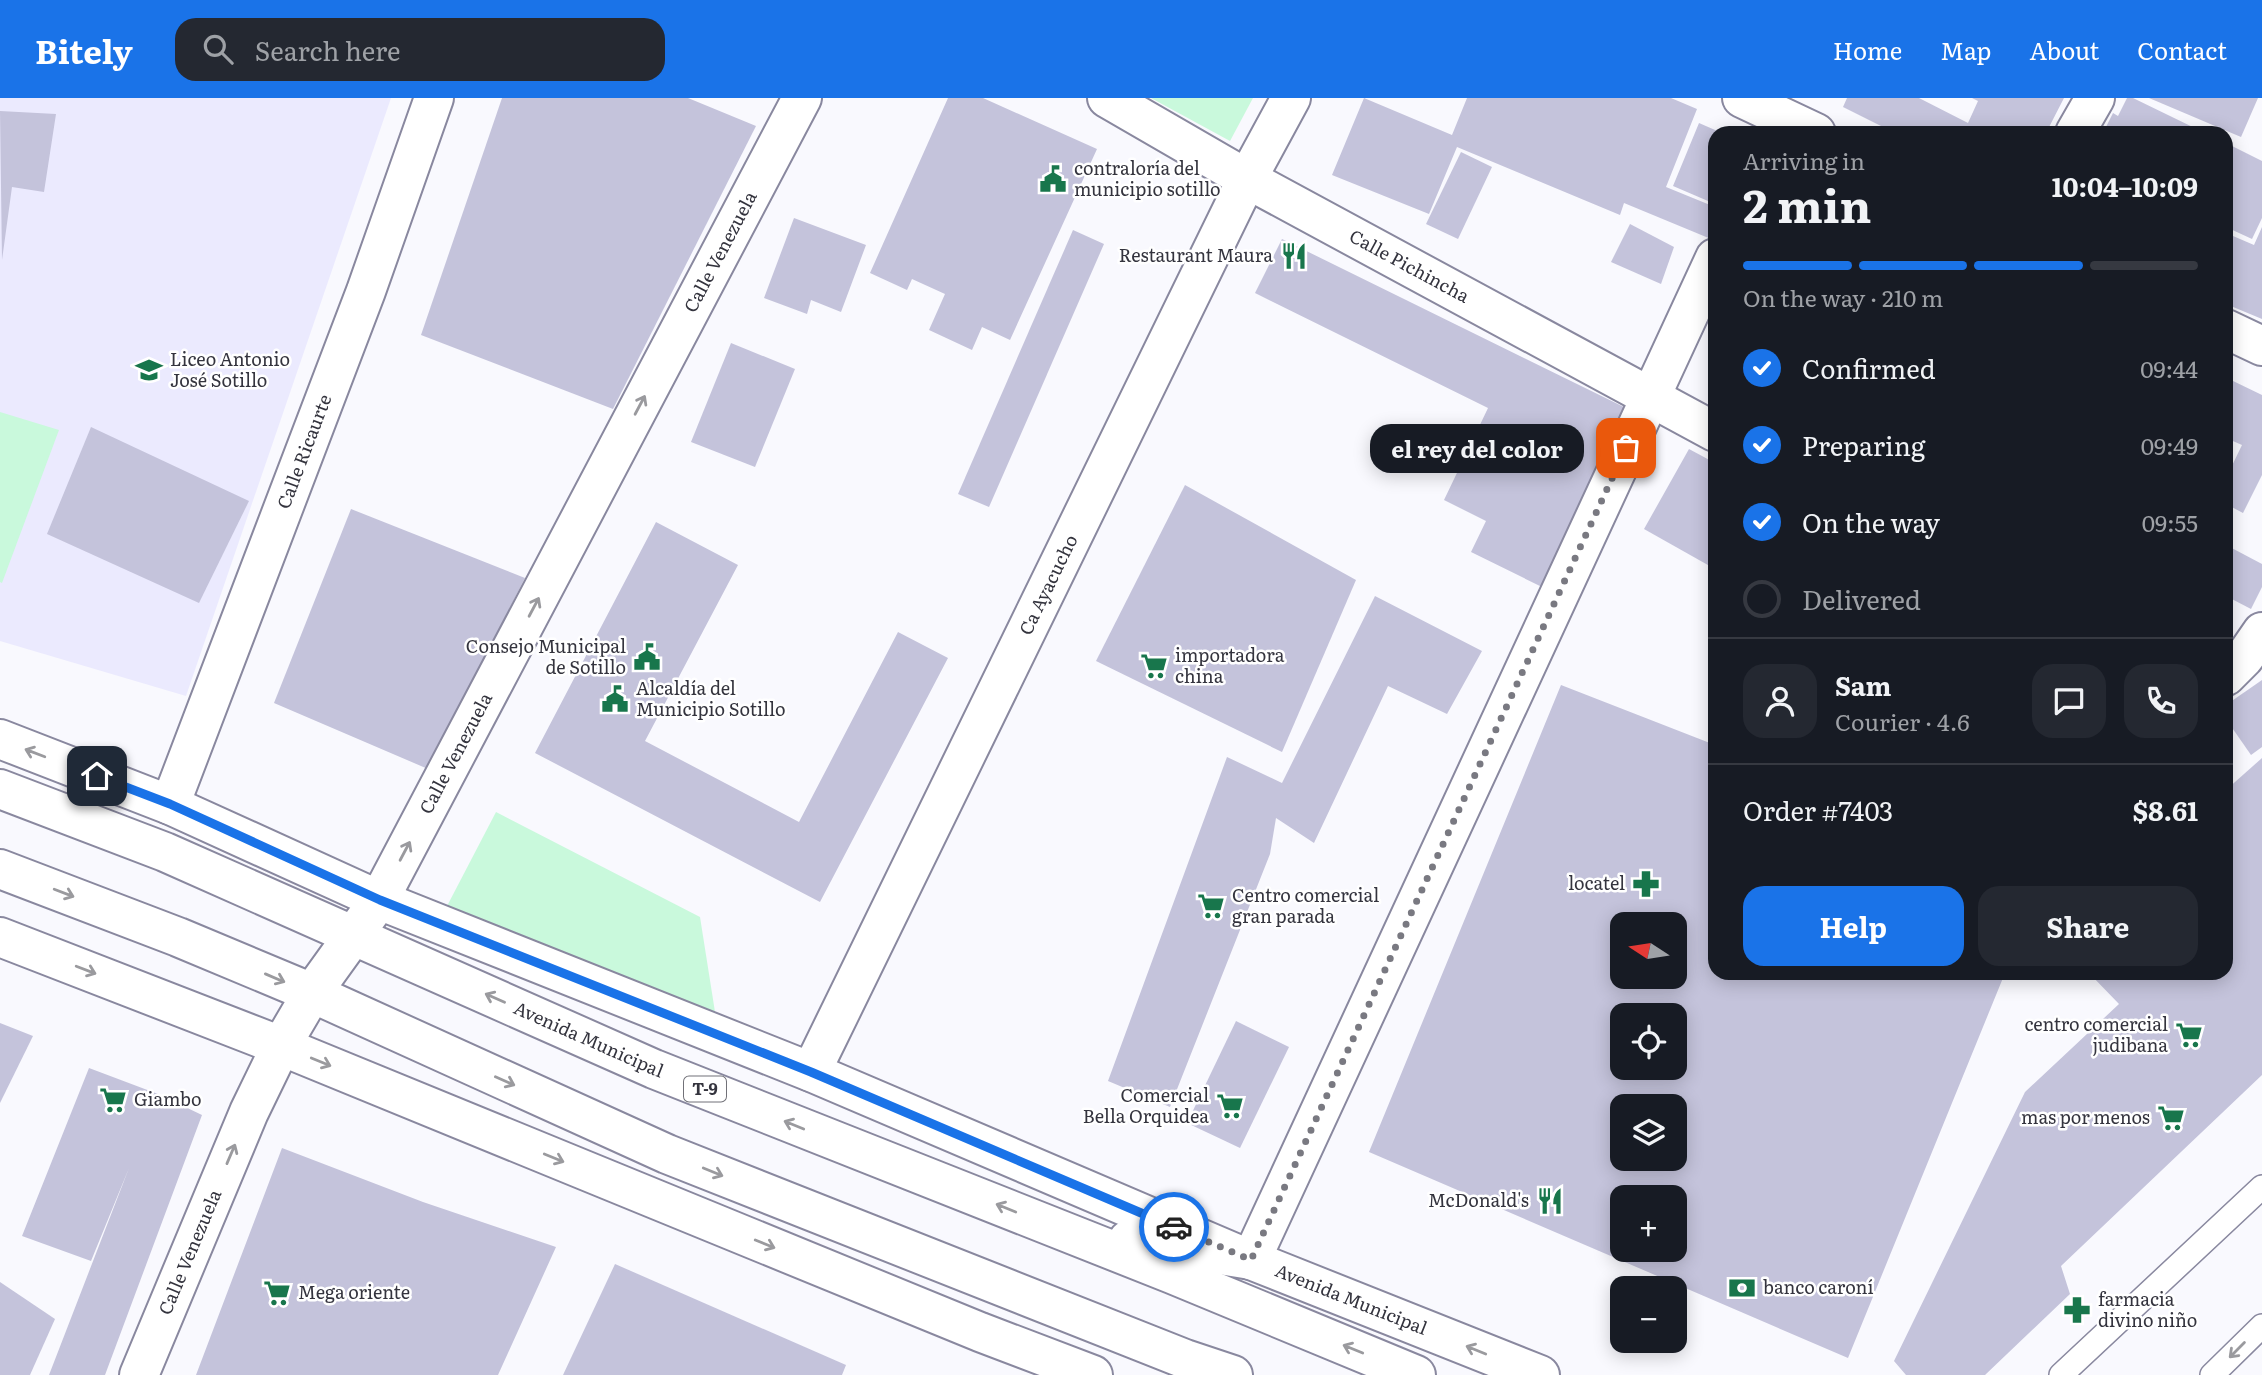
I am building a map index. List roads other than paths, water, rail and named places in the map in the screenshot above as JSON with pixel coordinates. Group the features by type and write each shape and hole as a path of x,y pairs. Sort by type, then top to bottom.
{"main road":[{"name":"Calle Ricaurte","path":"170,804 366,291 434,98"},
{"name":"Calle Venezuela","path":"139,1375 249,1112 281,1046 312,993 380,900 802,98"},
{"name":"Calle Pichincha","path":"1107,98 1247,179 1708,428"},
{"name":"Ca Ayacucho","path":"811,1072 1247,179 1291,98"},
{"path":"1742,98 1801,126"},
{"path":"2079,126 2095,98"},
{"path":"1052,1227 1251,1260 1708,273"},
{"path":"2233,332 2262,346"},
{"path":"2233,669 2262,632"},
{"name":"Avenida Municipal","path":"0,739 170,804 380,900 811,1072 1251,1260 1540,1375"},
{"name":"Avenida Municipal","path":"0,789 165,852 654,1069 1171,1274 1416,1375"},
{"path":"0,869 178,937 312,993 667,1154 1196,1367 1233,1375"},
{"path":"0,936 281,1046 980,1332 1093,1375"}],"lane":[{"path":"2061,1375 2262,1187"},
{"path":"2212,1375 2262,1326"}],"place":[{"name":"contraloría del municipio sotillo","path":"1053,179"},
{"name":"Restaurant Maura","path":"1294,256"},
{"name":"Liceo Antonio José Sotillo","path":"149,370"},
{"name":"el rey del color","path":"1626,448"},
{"name":"Consejo Municipal de Sotillo","path":"647,657"},
{"name":"importadora china","path":"1154,666"},
{"name":"Alcaldía del Municipio Sotillo","path":"615,699"},
{"name":"locatel","path":"1646,884"},
{"name":"Centro comercial gran parada","path":"1211,906"},
{"name":"centro comercial judibana","path":"2189,1035"},
{"name":"Giambo","path":"113,1100"},
{"name":"Comercial Bella Orquidea","path":"1230,1106"},
{"name":"mas por menos","path":"2171,1118"},
{"name":"McDonald's","path":"1550,1201"},
{"name":"banco caroní","path":"1742,1288"},
{"name":"Mega oriente","path":"277,1293"},
{"name":"farmacia divino niño","path":"2077,1310"}]}
